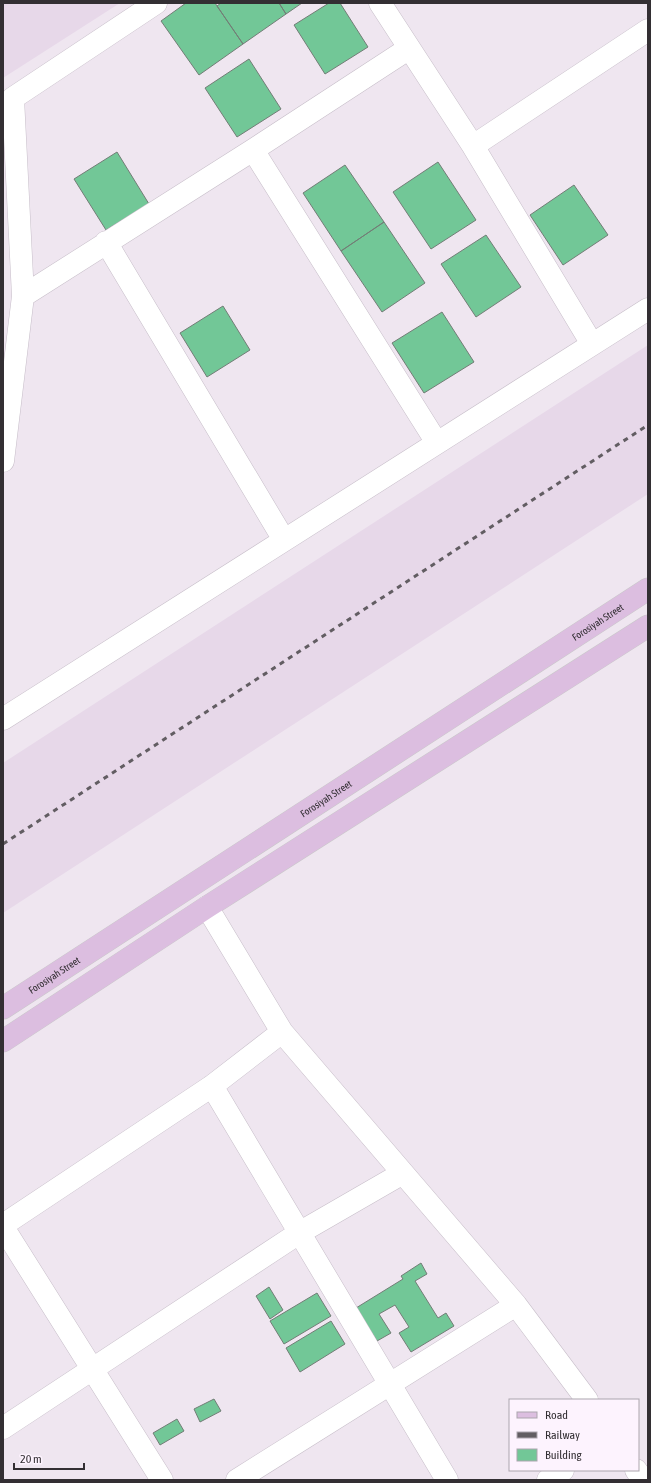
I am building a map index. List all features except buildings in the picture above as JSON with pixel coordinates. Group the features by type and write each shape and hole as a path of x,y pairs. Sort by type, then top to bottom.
{"main road":[{"name":"Forosiyah Street","path":"3,1008 648,589"},
{"path":"3,1041 207,907 648,626"}],"street":[{"path":"3,459 22,296 13,98 156,3"},
{"path":"380,3 408,49 473,146 592,344"},
{"path":"473,146 648,30"},
{"path":"22,296 253,150 408,49"},
{"path":"253,150 437,443"},
{"path":"106,242 284,540"},
{"path":"3,719 648,308"},
{"path":"207,907 282,1032 516,1305 586,1399"},
{"path":"162,1480 3,1226 212,1086 282,1032"},
{"path":"212,1086 447,1480"},
{"path":"3,1428 300,1233 403,1173"},
{"path":"237,1480 516,1305"},
{"path":"548,1480 562,1471"},
{"path":"637,1471 643,1480"}],"shaded area":[{"path":"3,3 120,3 3,78"},
{"path":"648,345 648,494 3,913 3,763"}],"railway":[{"path":"3,844 648,425"}]}
